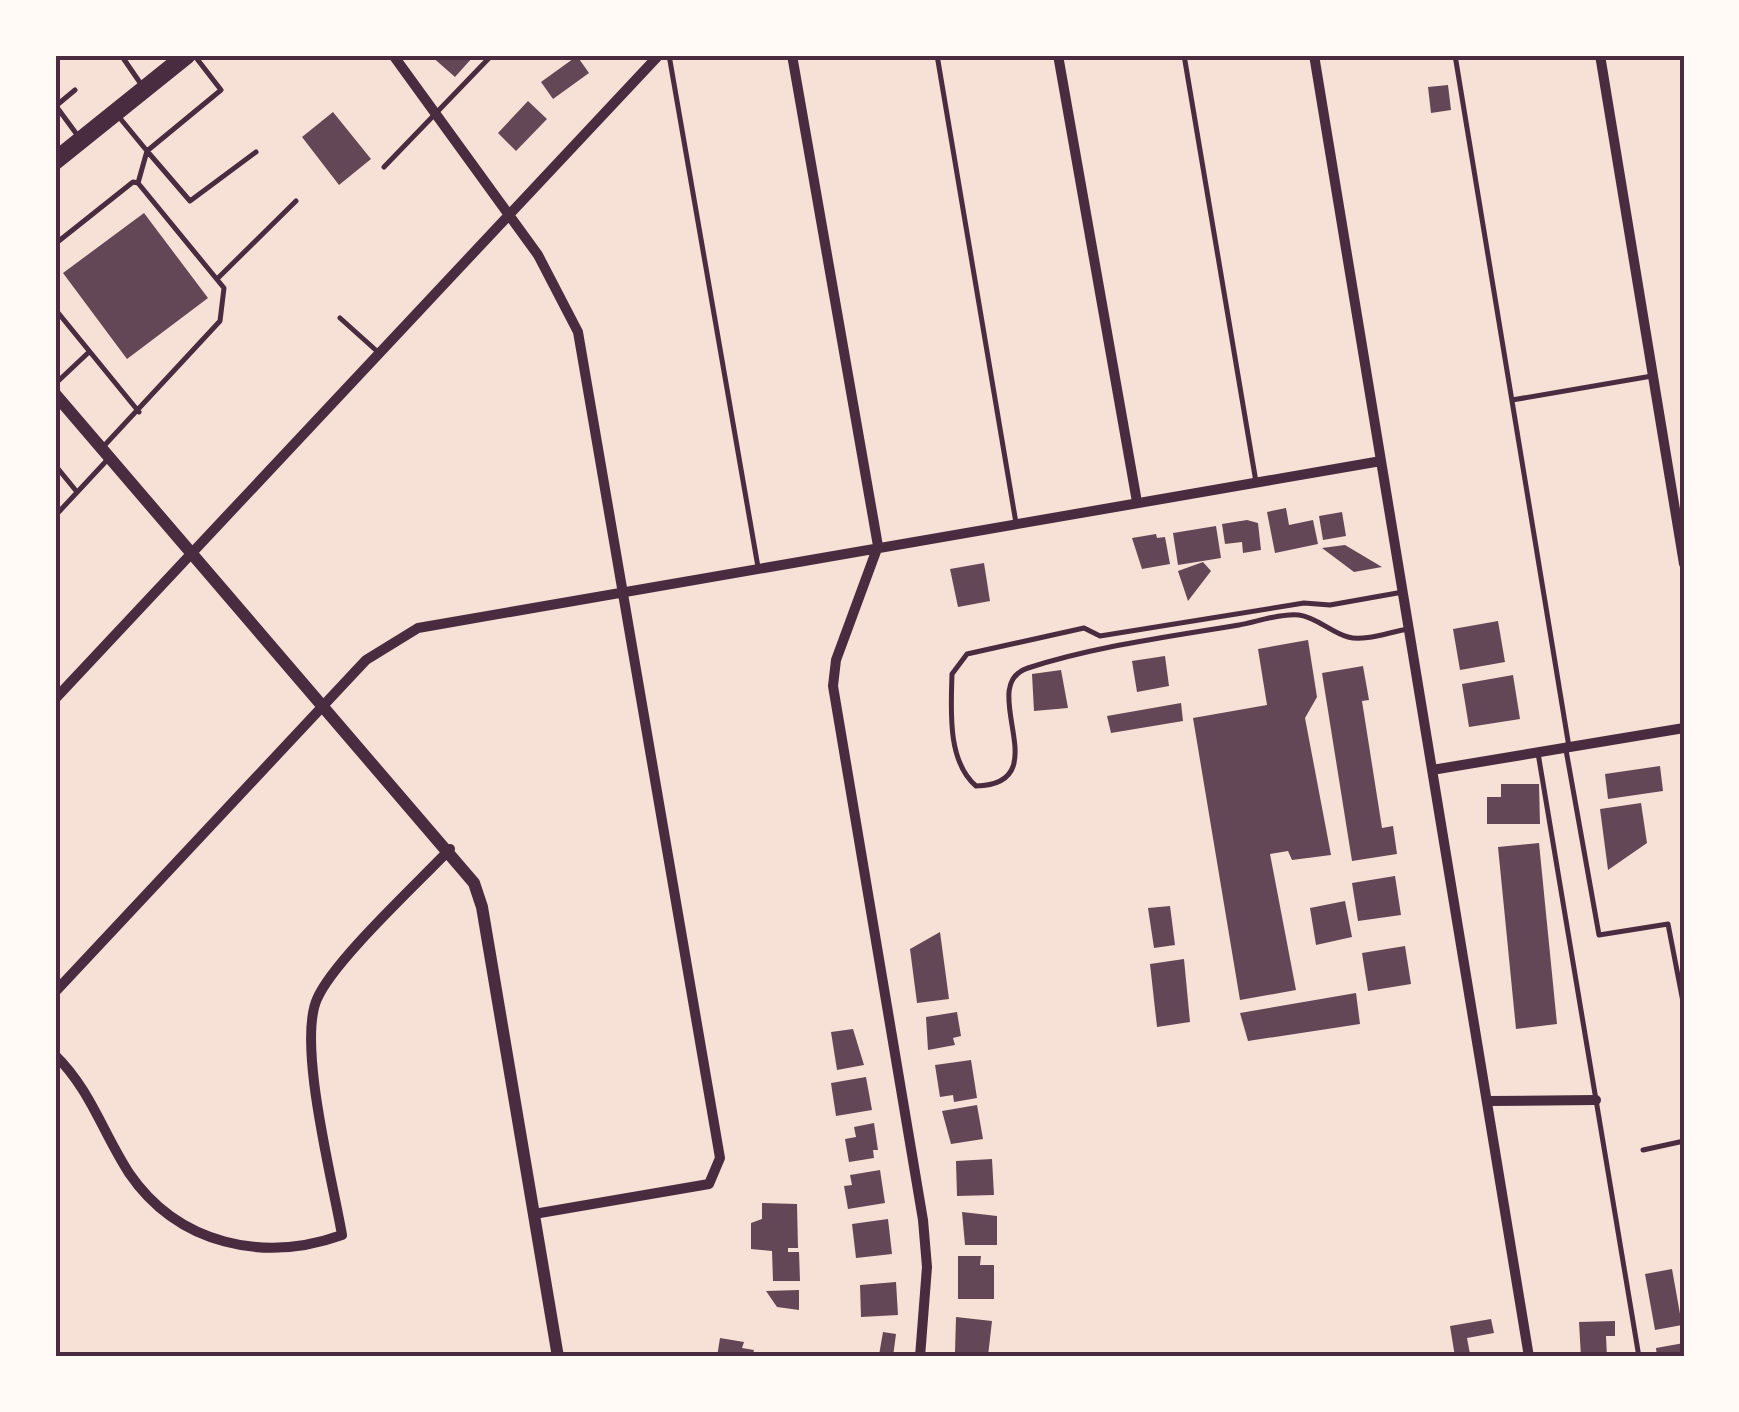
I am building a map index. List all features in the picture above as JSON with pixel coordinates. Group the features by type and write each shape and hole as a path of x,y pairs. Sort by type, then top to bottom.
{"main road":[{"path":"55,161 190,55"}],"street":[{"path":"393,55 554,278 578,332 625,589 720,1165 708,1184 534,1214"},
{"path":"55,699 658,55"},
{"path":"792,55 878,546 836,660 833,686 922,1220 927,1267 920,1357"},
{"path":"1058,55 1138,502"},
{"path":"1314,55 1529,1357"},
{"path":"1600,55 1681,525 1684,564"},
{"path":"55,394 450,849 474,883 482,907 558,1357"},
{"path":"55,992 366,660 418,628 625,589 1381,461"},
{"path":"1432,770 1684,728"},
{"path":"55,1055 93,1103 136,1182 180,1223 224,1242 272,1250 342,1236 310,1047 313,1010 333,975 450,849"},
{"path":"1487,1101 1596,1100"}],"lane":[{"path":"121,55 145,89"},
{"path":"138,183 147,151 221,90 190,55"},
{"path":"384,168 492,55"},
{"path":"669,55 758,566"},
{"path":"936,55 1016,523"},
{"path":"1184,55 1256,482"},
{"path":"1455,55 1600,935 1668,924 1684,1006"},
{"path":"75,90 56,107 81,140"},
{"path":"115,113 190,201 256,152"},
{"path":"55,244 133,182 138,183 217,278 226,301 220,321 139,412 55,516"},
{"path":"217,278 296,201"},
{"path":"55,309 139,412"},
{"path":"340,318 379,353"},
{"path":"55,384 88,352"},
{"path":"1512,400 1653,376"},
{"path":"55,464 77,492"},
{"path":"1403,592 1330,605 1304,603 1100,636 1078,629 968,654 958,661 952,674 956,752 964,775 976,786 1001,780 1014,765 1018,745 1008,697 1011,683 1023,669 1114,646 1300,615 1353,638 1408,628"},
{"path":"1538,752 1639,1357"},
{"path":"1643,1150 1684,1141"}],"building":[{"path":"430,55 468,55 472,58 455,77"},
{"path":"577,56 589,73 553,99 541,82"},
{"path":"1448,85 1451,110 1431,113 1428,87"},
{"path":"528,101 547,119 516,151 498,133"},
{"path":"333,112 371,159 339,185 302,137"},
{"path":"144,213 208,298 127,359 63,273"},
{"path":"1286,508 1289,525 1313,520 1318,544 1275,553 1267,512"},
{"path":"1342,512 1346,536 1323,540 1319,516"},
{"path":"1247,520 1258,523 1261,550 1243,553 1242,542 1225,544 1222,524"},
{"path":"1216,526 1221,558 1178,565 1173,533"},
{"path":"1156,534 1157,538 1165,537 1170,564 1142,569 1132,538"},
{"path":"1345,545 1382,567 1354,572 1322,548"},
{"path":"1203,562 1211,571 1188,601 1178,571"},
{"path":"984,563 990,601 958,607 950,569"},
{"path":"1498,621 1505,662 1460,670 1453,629"},
{"path":"1308,640 1317,697 1305,718 1331,855 1292,860 1288,851 1270,854 1296,990 1240,1000 1193,718 1267,705 1258,649"},
{"path":"1165,656 1169,686 1137,692 1132,661"},
{"path":"1363,666 1369,700 1362,701 1382,828 1393,826 1397,854 1352,861 1322,673"},
{"path":"1061,670 1068,708 1034,711 1032,674"},
{"path":"1513,675 1520,719 1469,727 1462,684"},
{"path":"1181,703 1183,721 1111,733 1107,716"},
{"path":"1660,766 1663,791 1608,799 1605,774"},
{"path":"1501,784 1539,784 1540,824 1487,824 1487,797 1501,797"},
{"path":"1641,803 1647,843 1608,870 1600,809"},
{"path":"1539,843 1557,1024 1516,1029 1498,847"},
{"path":"1395,876 1401,915 1358,921 1352,883"},
{"path":"1345,901 1352,937 1316,945 1310,908"},
{"path":"1170,906 1175,945 1154,948 1148,908"},
{"path":"940,932 949,999 917,1003 910,949"},
{"path":"1405,946 1411,984 1368,991 1362,953"},
{"path":"1184,959 1190,1022 1157,1027 1150,964"},
{"path":"1356,993 1360,1024 1248,1041 1240,1013"},
{"path":"957,1012 961,1036 953,1038 955,1045 928,1050 926,1017"},
{"path":"853,1029 864,1065 837,1070 831,1032"},
{"path":"971,1060 977,1098 954,1102 953,1095 940,1097 935,1065"},
{"path":"866,1077 872,1110 836,1116 831,1083"},
{"path":"977,1105 983,1139 951,1144 942,1111"},
{"path":"874,1123 878,1150 873,1150 874,1158 849,1162 845,1139 856,1137 854,1127"},
{"path":"992,1159 994,1195 957,1196 956,1161"},
{"path":"880,1170 885,1203 848,1209 844,1186 852,1185 850,1175"},
{"path":"762,1203 797,1204 798,1248 788,1248 788,1252 799,1252 800,1281 773,1281 772,1251 751,1249 751,1223 762,1219"},
{"path":"962,1212 997,1216 997,1245 965,1245"},
{"path":"888,1219 892,1254 856,1258 852,1224"},
{"path":"958,1256 981,1256 980,1265 994,1265 994,1299 958,1299"},
{"path":"1672,1269 1682,1325 1655,1330 1645,1274"},
{"path":"896,1282 898,1315 861,1317 860,1285"},
{"path":"799,1290 799,1310 777,1307 766,1291"},
{"path":"956,1317 992,1321 988,1356 955,1352"},
{"path":"1491,1319 1494,1333 1467,1338 1470,1354 1455,1357 1450,1326"},
{"path":"1615,1321 1615,1336 1606,1336 1607,1357 1581,1357 1579,1322"},
{"path":"883,1332 896,1334 893,1357 879,1355"},
{"path":"720,1338 744,1342 742,1348 754,1350 752,1357 717,1357"},
{"path":"1684,1343 1684,1357 1657,1357 1656,1348"}]}
